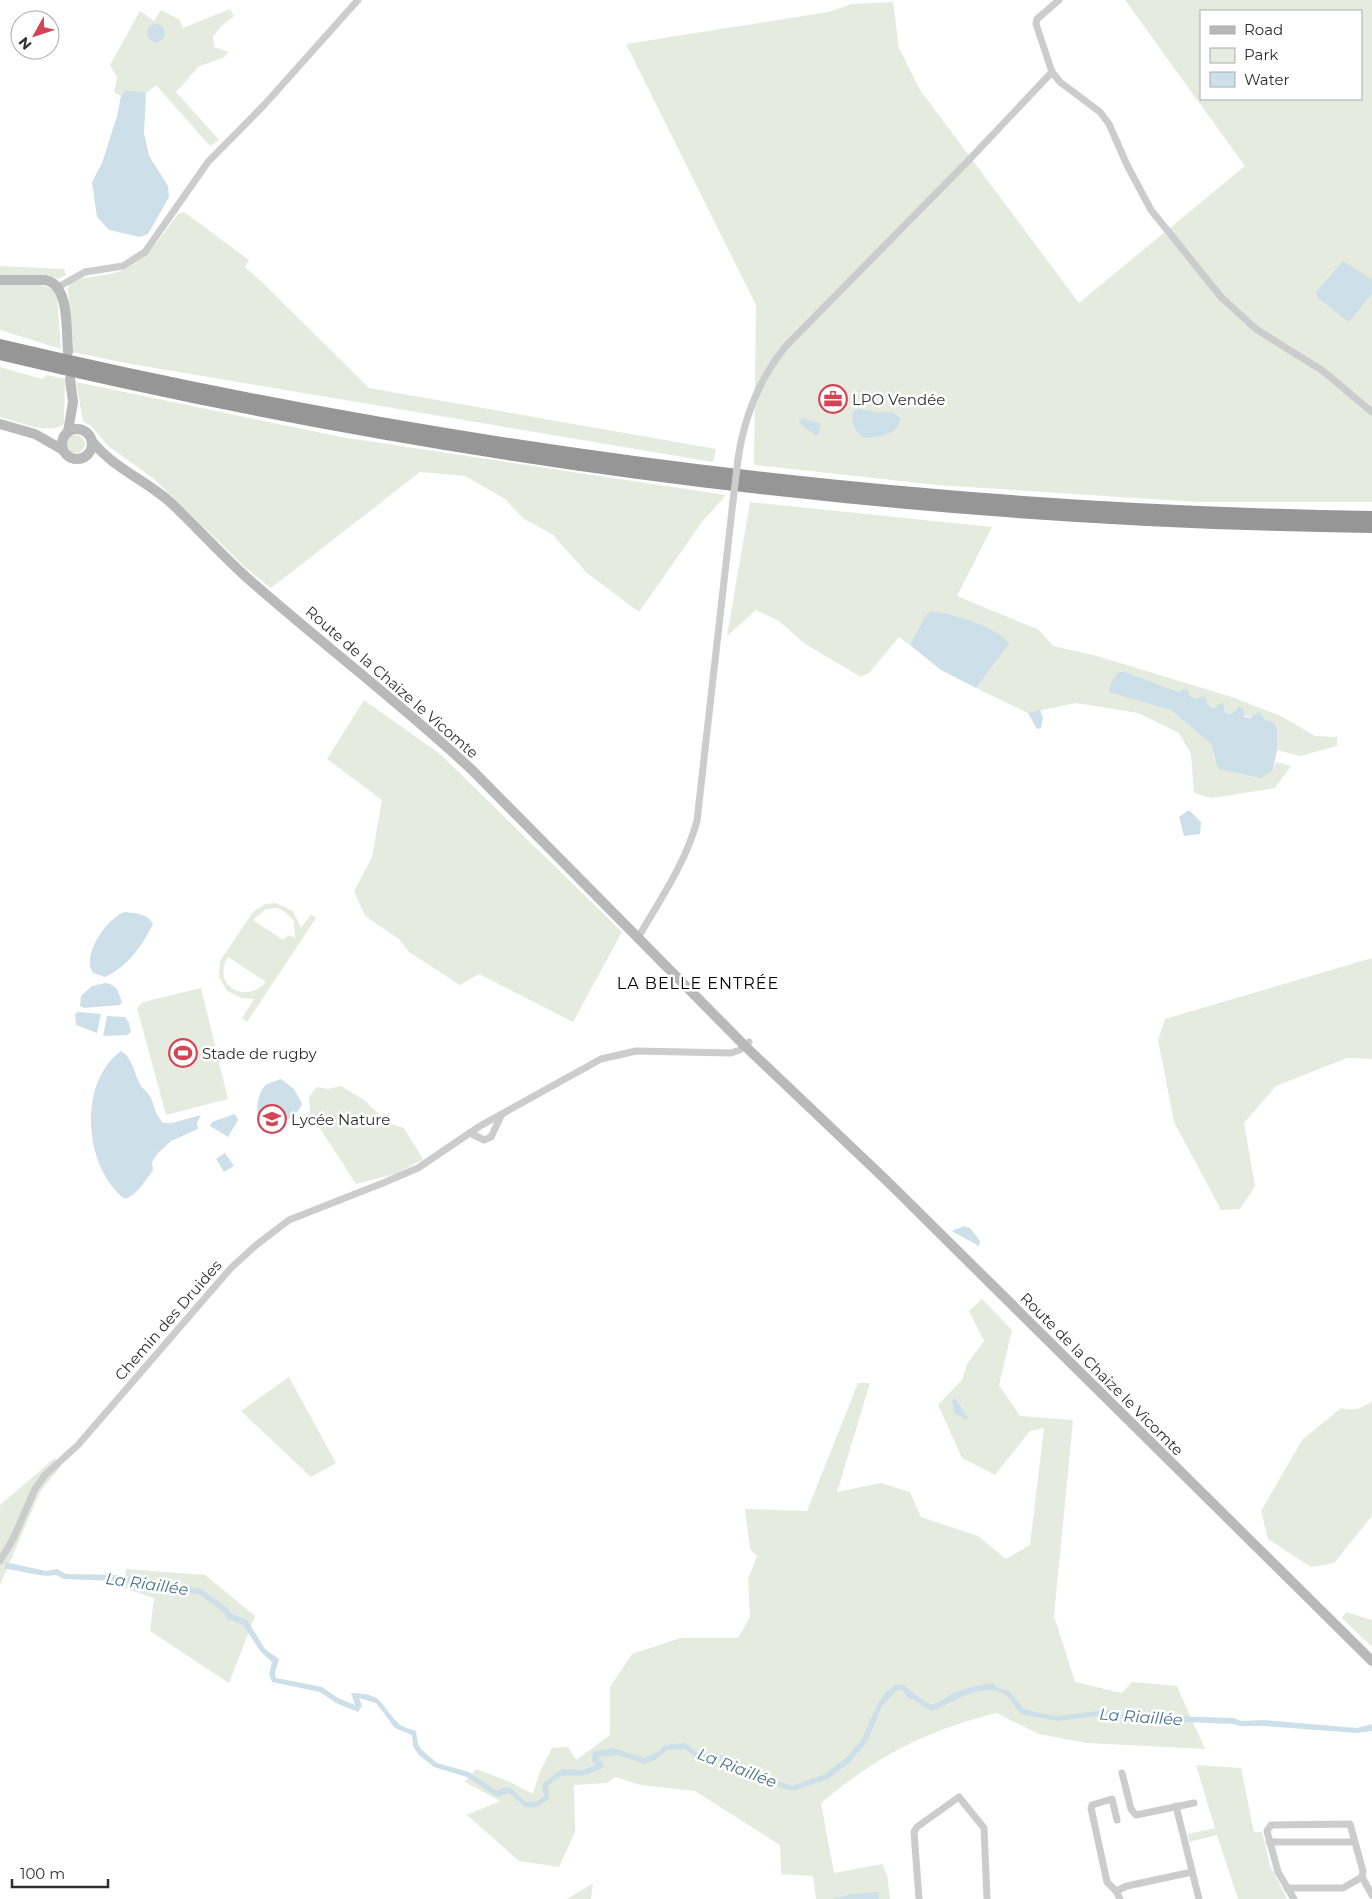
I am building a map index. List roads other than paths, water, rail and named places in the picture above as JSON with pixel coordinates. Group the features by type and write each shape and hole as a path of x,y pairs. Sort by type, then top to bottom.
{"highway":[{"path":"0,344 177,384 323,413 489,441 688,469 870,489 1029,502 1207,512 1372,517"},
{"path":"0,354 150,388 321,422 509,454 675,477 860,498 1018,512 1206,522 1372,527"}],"main road":[{"path":"0,280 45,280 58,287 63,297 68,352"},
{"path":"63,450 62,441 67,432 72,402 70,379"},
{"path":"72,402 84,431 114,463"},
{"path":"0,424 35,434 63,450 71,458 114,463"},
{"path":"35,434 67,432 76,429 84,431"},
{"path":"83,458 90,451 92,441"},
{"name":"Route de la Chaize le Vicomte","path":"114,463 156,491 254,584 450,749 747,1044 783,1075 811,1108 1372,1661"}],"street":[{"path":"58,287 85,272 122,266 145,252 208,162 265,104 358,0"},
{"path":"1060,0 1037,19 1036,24 1052,72 1060,82 1100,112 1109,124 1127,166 1151,210 1222,297 1256,329 1323,371 1372,412"},
{"path":"638,936 679,869 689,849 696,822 738,460 748,412 759,386 773,362 806,324 980,149 1052,72"},
{"name":"Chemin des Druides","path":"0,1561 13,1539 36,1489 45,1476 78,1445 230,1269 255,1246 289,1220 418,1168 502,1113 602,1059 636,1051 726,1053 740,1050 747,1044"},
{"path":"470,1133 484,1140 491,1137 502,1113"},
{"path":"1122,1773 1131,1809 1136,1814 1194,1803"},
{"path":"919,1899 914,1832 917,1827 959,1797 984,1828 987,1899"},
{"path":"1117,1820 1112,1799 1092,1805 1092,1816 1107,1882 1116,1891 1120,1899"},
{"path":"1176,1806 1198,1899"},
{"path":"1294,1899 1278,1872 1267,1831 1271,1825 1350,1824 1363,1871 1362,1877 1372,1895"},
{"path":"1269,1842 1354,1842"},
{"path":"1116,1891 1127,1886 1192,1872"},
{"path":"1287,1888 1343,1888 1362,1877"}],"water":[{"path":"152,24 160,24 165,29 163,40 152,42 147,37 147,29"},
{"path":"125,90 146,93 144,133 149,156 168,186 169,197 148,234 140,237 109,230 97,217 92,182 102,163 117,116 121,96"},
{"path":"1343,261 1372,280 1372,293 1349,322 1318,298 1316,292"},
{"path":"857,409 889,412 901,419 895,429 887,435 864,438 853,425 852,414"},
{"path":"801,418 821,424 819,434 815,435 799,423"},
{"path":"931,612 973,622 995,632 1009,644 976,688 941,670 910,645 927,614"},
{"path":"1118,672 1125,672 1178,692 1184,689 1188,691 1189,696 1197,699 1202,696 1206,698 1207,704 1214,708 1223,702 1225,712 1232,714 1239,707 1244,710 1244,717 1251,718 1259,712 1264,719 1274,723 1277,728 1277,750 1273,770 1261,778 1218,769 1211,744 1171,710 1109,692 1111,683"},
{"path":"1040,710 1043,718 1041,728 1037,729 1028,713"},
{"path":"1189,810 1201,822 1200,834 1184,836 1179,817"},
{"path":"125,912 145,916 153,924 139,948 120,968 105,977 93,973 90,966 90,957 98,938 111,921"},
{"path":"106,983 113,985 117,989 122,1002 120,1005 84,1008 80,1006 81,996 92,986"},
{"path":"78,1012 101,1014 97,1033 76,1025 75,1014"},
{"path":"107,1016 125,1017 131,1032 127,1035 103,1036"},
{"path":"121,1051 128,1057 140,1084 151,1098 163,1123 172,1123 201,1115 197,1123 198,1129 171,1141 158,1153 152,1162 153,1170 137,1191 125,1199 111,1185 101,1167 94,1147 91,1125 92,1104 97,1083 107,1065"},
{"path":"281,1079 294,1089 302,1104 300,1109 286,1121 274,1127 263,1129 257,1113 260,1094 266,1085"},
{"path":"235,1114 238,1120 228,1137 210,1126 212,1122"},
{"path":"225,1153 234,1166 224,1172 216,1159"},
{"path":"964,1226 970,1228 980,1241 979,1246 952,1231"},
{"path":"955,1398 968,1418 966,1419 954,1413 952,1401"},
{"name":"La Riaillée","path":"5,1562 46,1571 57,1569 66,1574 116,1575 201,1589 226,1607 232,1614 247,1620 265,1649 279,1659 275,1673 276,1678 322,1687 338,1698 355,1705 351,1693 375,1697 400,1724 416,1731 418,1744 437,1763 469,1772 497,1791 505,1787 511,1788 526,1802 538,1801 544,1796 542,1784 562,1769 583,1770 596,1765 592,1762 593,1752 613,1748 645,1758 659,1751 665,1745 685,1743 699,1754 717,1754 746,1770 792,1786 825,1774 846,1758 862,1739 878,1703 885,1693 895,1685 904,1685 921,1699 932,1705 958,1691 993,1683 998,1688 1009,1691 1024,1709 1048,1715 1058,1716 1105,1710 1140,1715 1234,1718 1241,1721 1264,1720 1357,1728 1372,1724 1372,1731 1357,1733 1233,1724 1140,1720 1104,1715 1058,1721 1021,1714 1006,1695 988,1690 969,1694 932,1711 915,1700 908,1698 902,1690 897,1690 882,1706 867,1742 850,1762 828,1779 792,1791 744,1775 716,1759 698,1759 685,1749 667,1750 655,1760 645,1764 618,1755 598,1757 604,1765 603,1768 587,1774 558,1778 548,1786 549,1799 531,1808 523,1805 510,1793 497,1797 467,1777 434,1767 418,1754 413,1746 412,1735 395,1728 376,1703 359,1698 362,1706 358,1712 336,1703 320,1692 272,1682 269,1674 272,1662 261,1652 243,1625 228,1619 222,1611 199,1594 115,1581 64,1579 56,1575 37,1575 5,1569"},
{"path":"878,1892 879,1899 832,1899 852,1894"}],"place":[{"name":"LPO Vendée","path":"833,399"},
{"name":"Stade de rugby","path":"183,1053"},
{"name":"Lycée Nature","path":"272,1119"}],"district":[{"name":"LA BELLE ENTRÉE","path":"698,983"}]}
